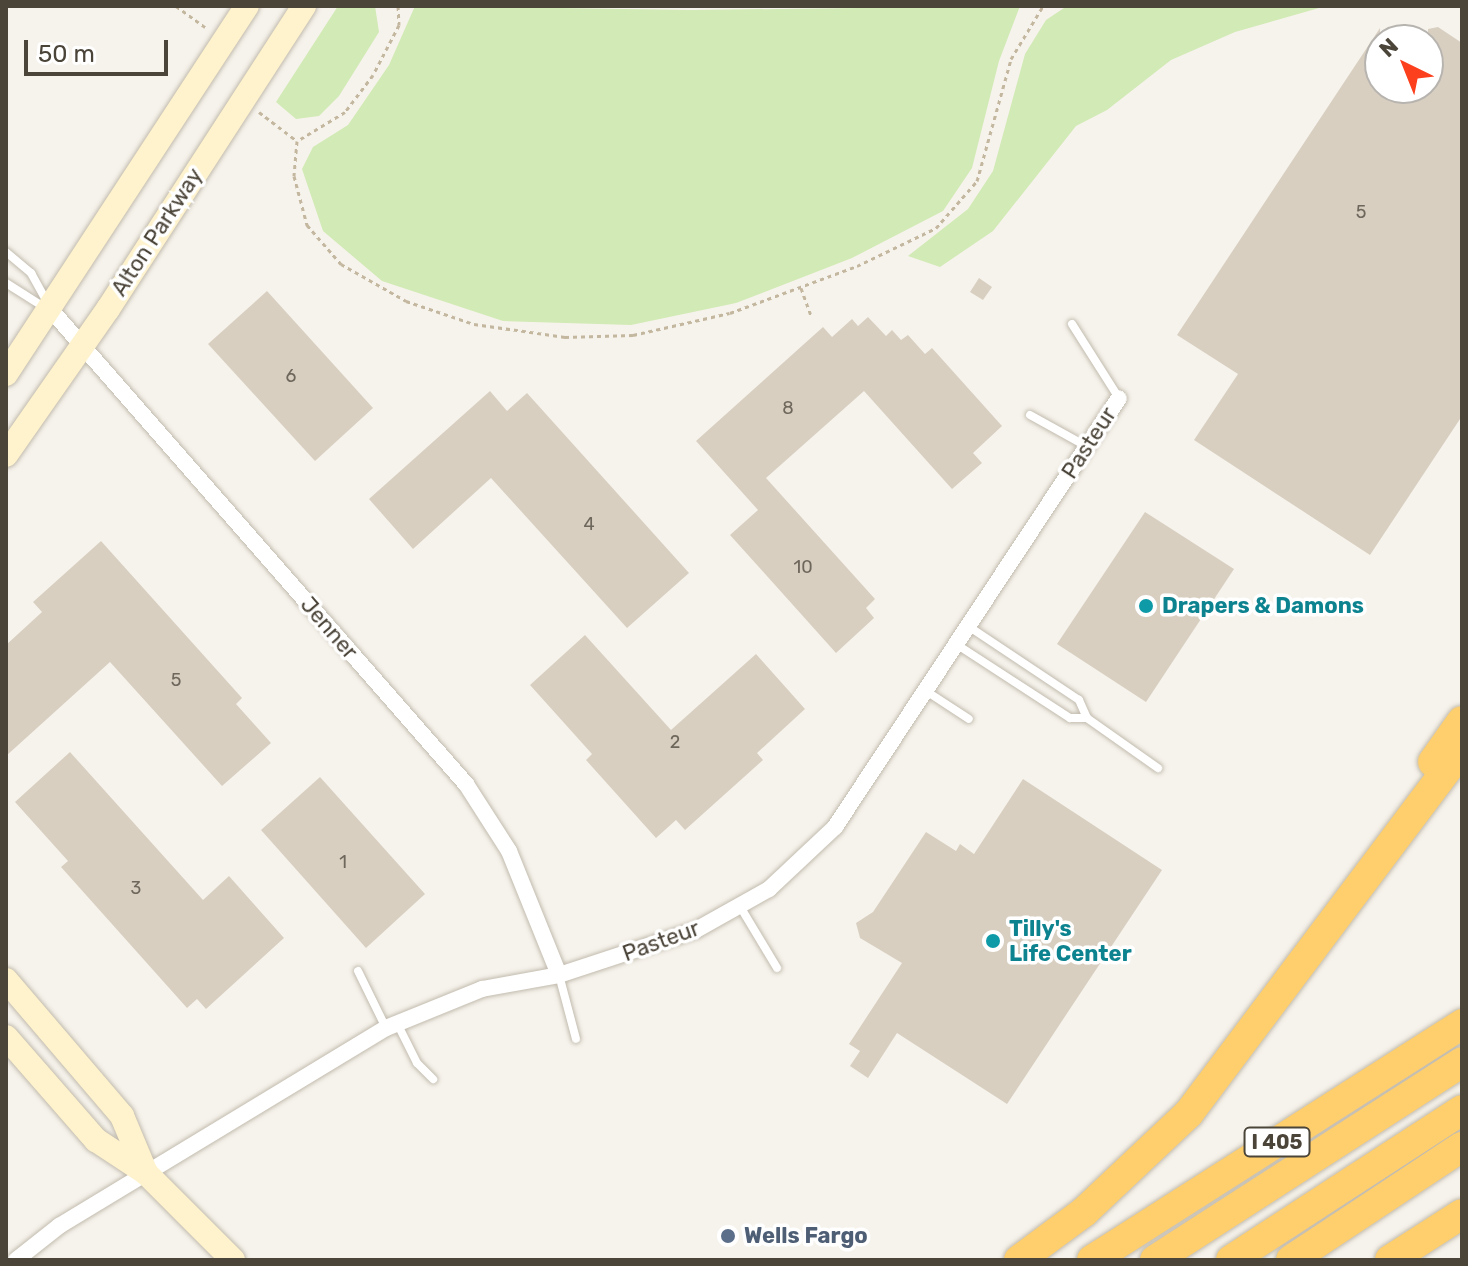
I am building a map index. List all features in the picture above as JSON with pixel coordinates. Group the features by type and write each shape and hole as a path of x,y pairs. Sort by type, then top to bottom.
{"highway":[{"path":"1189,1113 1462,721"},
{"path":"1019,1260 1084,1212 1189,1113 1462,749"},
{"name":"I 405","path":"1092,1260 1462,1024"},
{"path":"1155,1260 1462,1062"},
{"path":"1231,1260 1462,1110"},
{"path":"1291,1260 1462,1147"},
{"path":"1390,1260 1462,1214"}],"main road":[{"name":"Alton Parkway","path":"6,374 52,311 247,6"},
{"name":"Alton Parkway","path":"6,455 82,345 304,6"},
{"path":"6,980 122,1116 146,1173"},
{"path":"6,1037 96,1140 146,1173 233,1260"}],"street":[{"name":"Jenner","path":"52,311 466,784 509,851 559,975"},
{"name":"Pasteur","path":"16,1260 59,1226 392,1025 482,989 559,975 673,939 741,908 796,867 835,827 1119,398"}],"lane":[{"path":"6,252 31,273 52,311"},
{"path":"6,283 52,311"},
{"path":"1072,324 1119,398"},
{"path":"1030,415 1087,447"},
{"path":"968,626 1079,700 1087,718 1158,768"},
{"path":"956,644 1070,718 1087,718"},
{"path":"925,690 969,719"},
{"path":"741,908 777,968"},
{"path":"358,971 417,1063 433,1079"},
{"path":"559,975 576,1039"}],"path":[{"path":"176,6 225,40"},
{"path":"297,141 345,112 373,75 399,25 398,6"},
{"path":"297,141 297,199 320,243 372,284 444,315 507,331 565,337 633,335 730,313 801,288 902,246 954,213 984,166 1011,59 1043,6"},
{"path":"242,102 297,141"},
{"path":"801,288 811,316"}],"green space":[{"path":"338,6 375,6 379,32 339,96 319,116 296,119 276,102"},
{"path":"415,6 691,10 1020,6 999,61 972,168 943,211 852,258 736,303 631,325 503,321 382,281 323,231 302,169 313,147 348,125 389,65"},
{"path":"1067,6 1326,6 1235,32 1171,60 1107,110 1076,126 993,231 940,267 908,256 968,209 993,171 1025,54 1046,20"}],"building":[{"path":"1444,31 1462,43 1462,416 1370,555 1194,440 1238,374 1177,335 1364,52 1364,104 1444,104"},
{"path":"979,278 992,287 983,300 970,292"},
{"path":"267,291 373,408 315,461 208,344"},
{"path":"868,317 886,336 892,330 901,340 908,335 925,354 932,348 1002,426 973,453 982,463 952,489 864,391 766,478 875,599 866,608 874,618 836,653 730,535 758,510 696,441 823,327 832,337 852,319 858,326"},
{"path":"490,391 507,411 527,393 689,573 627,628 491,478 413,549 369,499"},
{"name":"Drapers & Damons","path":"1145,512 1234,569 1146,702 1057,644"},
{"path":"101,541 242,698 236,704 271,743 222,786 110,662 6,756 6,645 42,612 33,602"},
{"path":"585,635 671,730 756,654 805,709 757,753 763,760 685,830 676,820 656,838 586,760 592,754 530,685"},
{"path":"70,752 203,900 229,876 284,938 206,1009 197,999 187,1008 61,867 68,861 15,802"},
{"path":"320,777 425,894 366,948 261,830"},
{"name":"Tilly's Life Center","path":"1023,779 1162,870 1007,1104 897,1033 868,1078 850,1066 860,1051 849,1044 902,963 860,938 856,923 873,912 926,832 956,851 960,844 974,854"}],"place":[{"name":"Drapers & Damons","path":"1146,606"},
{"name":"Tilly's Life Center","path":"993,941"},
{"name":"Wells Fargo","path":"728,1236"}]}
